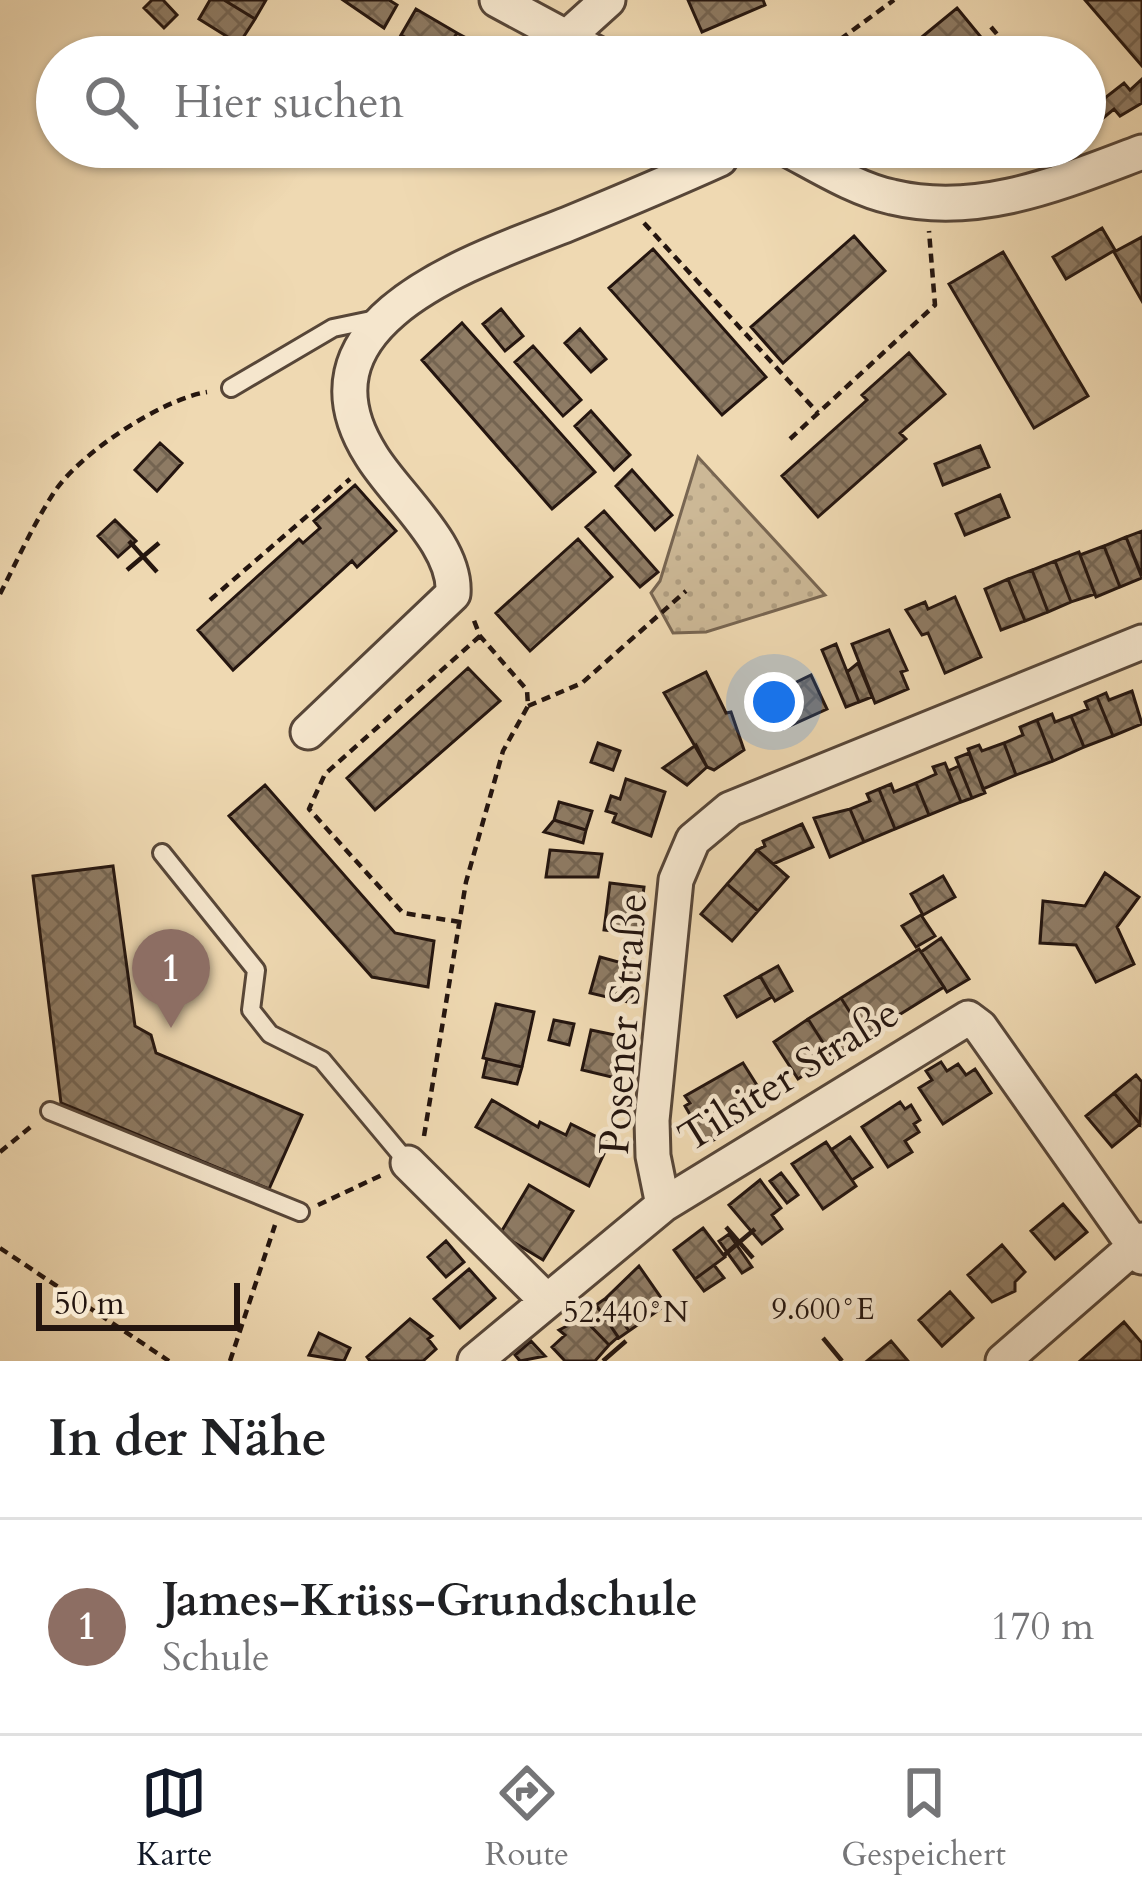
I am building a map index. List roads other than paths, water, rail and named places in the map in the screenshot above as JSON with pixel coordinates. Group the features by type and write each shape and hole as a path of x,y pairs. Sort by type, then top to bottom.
{"street":[{"path":"497,0 562,36"},
{"path":"568,36 608,0"},
{"path":"1106,166 1142,152"},
{"path":"308,732 453,594 446,558 360,437 351,392 362,353 383,318 447,272 699,168"},
{"path":"828,168 890,197 926,201 983,201 1040,191 1100,168"},
{"name":"Posener Straße","path":"663,1205 652,1156 652,1120 676,880 693,840 730,809 1142,642"},
{"name":"Tilsiter Straße","path":"475,1361 663,1205 968,1018 980,1027 1140,1248"},
{"path":"408,1163 547,1301"},
{"path":"1003,1361 1140,1248"}],"lane":[{"path":"231,388 333,328 383,318"},
{"path":"162,853 256,970 250,1010 270,1034 322,1060 408,1163"},
{"path":"50,1111 300,1212"}],"place":[{"name":"James-Krüss-Grundschule","path":"171,1028"}]}
